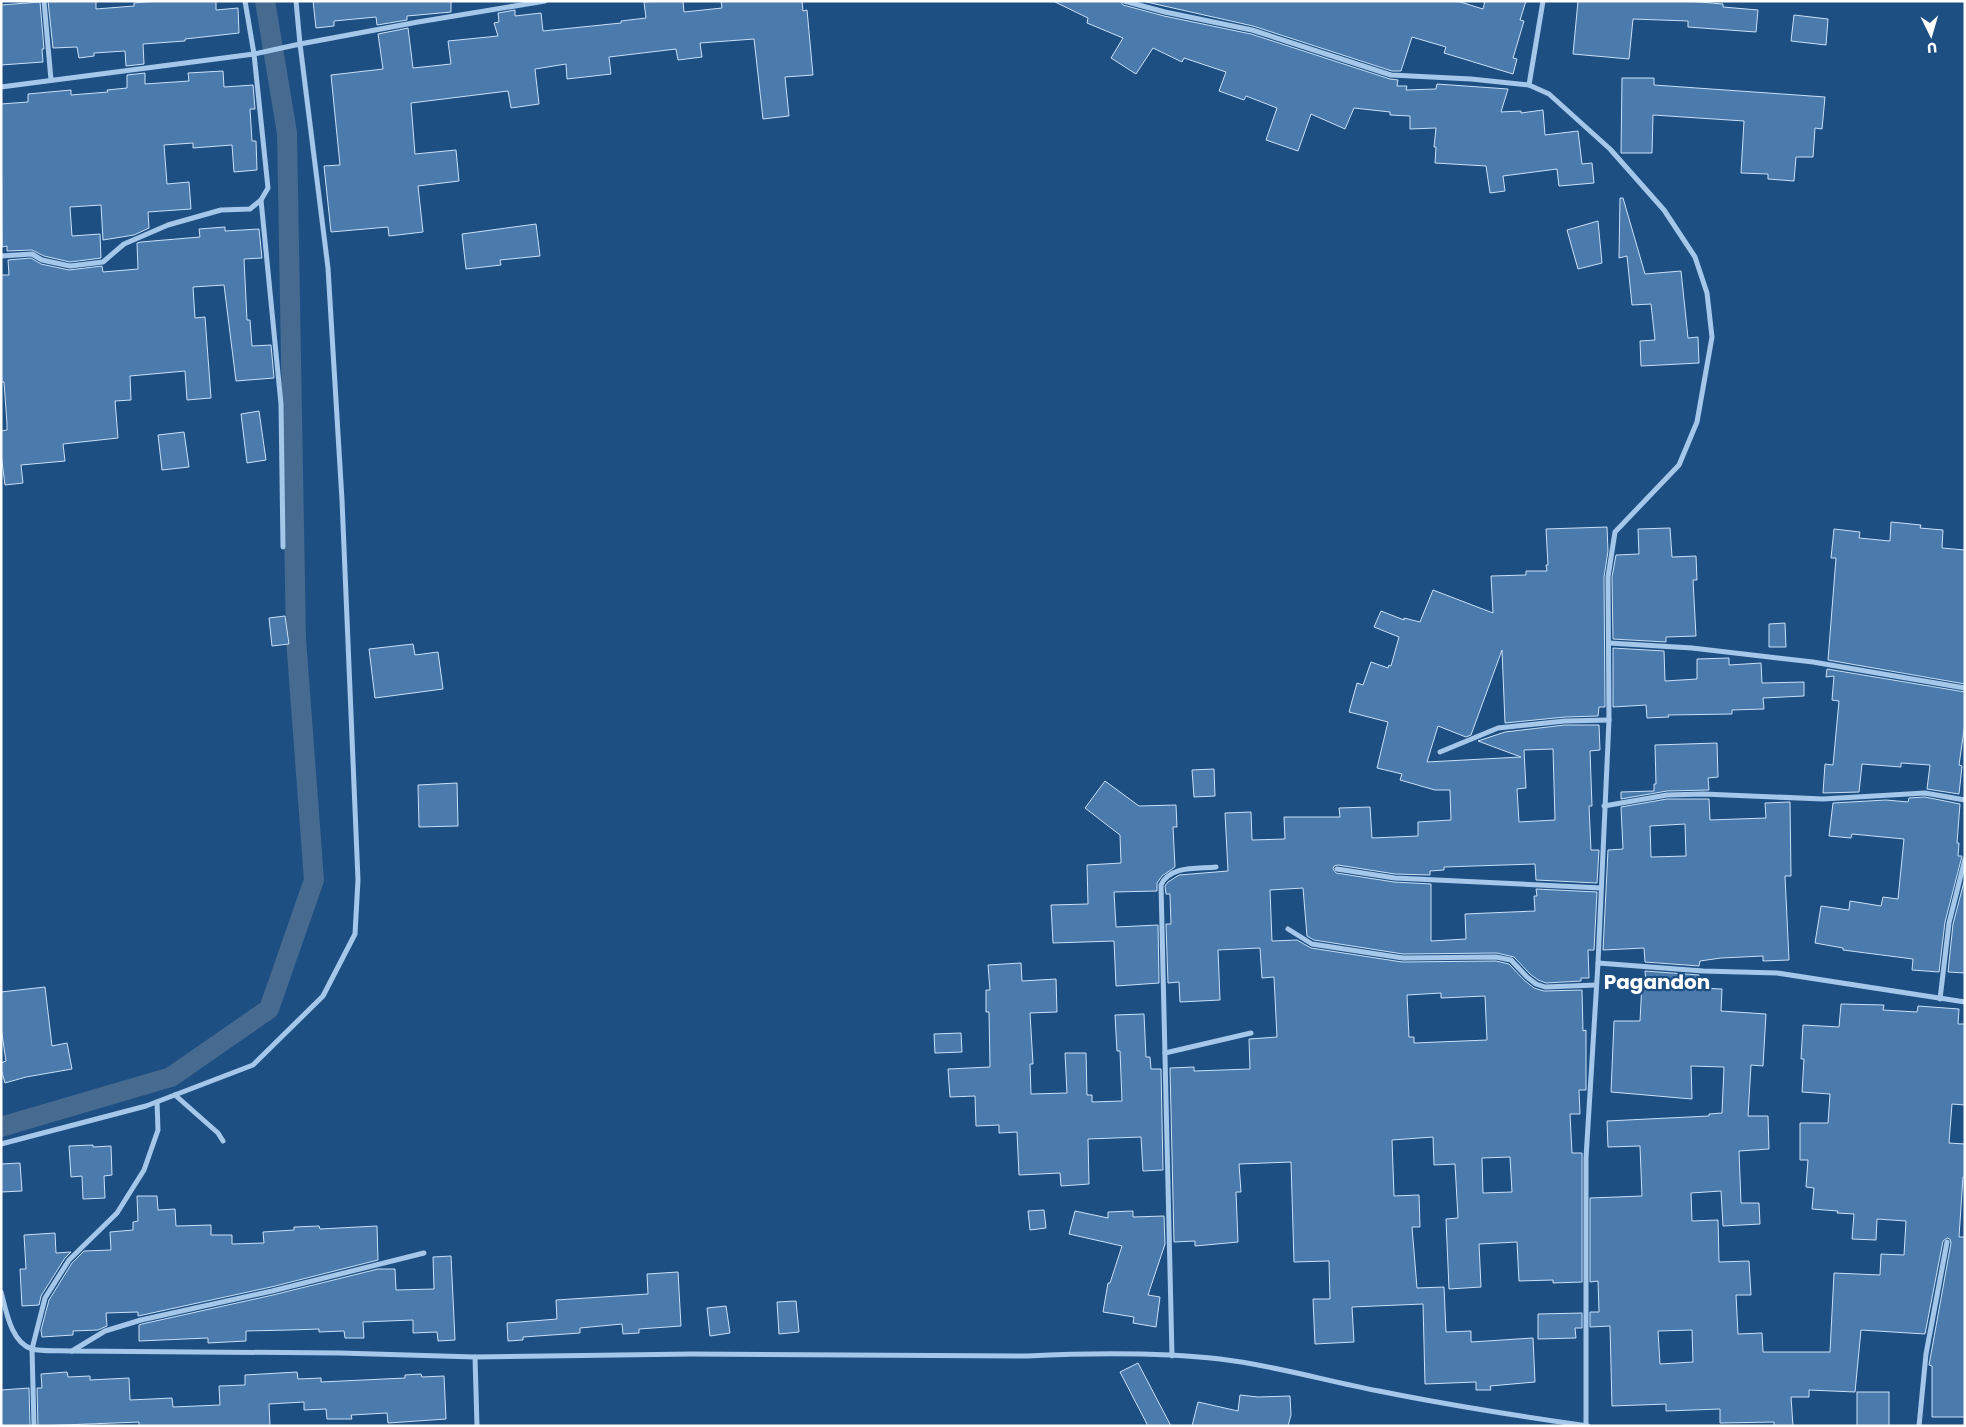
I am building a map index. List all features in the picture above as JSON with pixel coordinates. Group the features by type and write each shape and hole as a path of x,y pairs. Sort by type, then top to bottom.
{"street":[{"path":"44,1 52,80"},
{"path":"1,256 32,254 42,260 70,266 103,262 124,244 168,225 221,210 250,209 261,200 268,188 254,54 245,1"},
{"path":"1,1144 157,1102 253,1065 323,996 355,934 358,870 342,510 328,268 296,1"},
{"path":"1,87 254,54 418,22 545,1"},
{"path":"1,1292 16,1335 24,1344 32,1349 340,1353 475,1357 682,1354 1027,1356 1075,1354 1172,1356 1222,1359 1379,1391 1587,1426 1586,1158 1598,963 1609,720 1608,577 1615,532 1679,465 1697,422 1712,337 1707,293 1695,257 1664,210 1610,149 1549,94 1529,85 1471,79 1390,75 1252,30 1165,12 1124,1"},
{"path":"1529,85 1543,1"},
{"path":"261,200 281,404 283,547"},
{"path":"1609,643 1692,648 1834,664 1965,688"},
{"path":"1440,752 1498,728 1565,721 1609,720"},
{"path":"1604,806 1667,795 1703,794 1823,799 1925,793 1965,800"},
{"path":"1940,999 1949,923 1965,859"},
{"path":"1172,1356 1161,884 1172,872 1216,867"},
{"path":"1337,869 1395,878 1601,888"},
{"path":"1288,929 1312,944 1403,958 1496,956 1511,960 1526,977 1536,984 1545,987 1596,985"},
{"path":"1598,963 1703,971 1777,973 1965,1002"},
{"path":"1165,1053 1251,1033"},
{"path":"175,1095 218,1133 223,1141"},
{"path":"34,1426 32,1349 45,1298 69,1260 117,1213 144,1170 158,1130 157,1102"},
{"path":"1919,1426 1926,1354 1947,1242"},
{"path":"71,1351 105,1331 141,1320 272,1291 424,1253"},
{"path":"475,1357 477,1426"}],"building":[{"path":"48,1 96,1 96,9 134,6 134,3 156,1 216,1 216,10 238,8 239,33 185,39 185,41 143,44 144,64 126,66 125,51 94,53 94,56 79,58 77,47 53,48"},
{"path":"313,1 451,1 451,12 407,16 407,20 377,25 376,17 334,21 334,26 316,28"},
{"path":"683,1 684,12 722,8 721,1 802,1 803,11 807,10 813,75 785,77 789,116 763,119 754,39 700,43 702,57 678,60 676,49 609,57 611,74 567,79 566,64 535,69 539,104 511,108 508,91 411,103 415,154 456,150 459,181 418,186 423,232 389,236 388,227 331,232 324,166 340,165 331,75 383,69 378,34 408,28 413,68 451,64 448,41 498,36 494,23 499,22 498,13 515,10 515,16 541,13 543,31 621,23 621,21 646,18 644,2"},
{"path":"1053,1 1120,1 1123,5 1164,16 1251,34 1398,80 1397,86 1407,86 1406,90 1436,89 1437,84 1508,89 1501,112 1521,111 1521,113 1543,110 1545,135 1578,131 1582,164 1592,163 1594,183 1559,186 1557,169 1503,176 1505,191 1490,193 1486,166 1435,163 1436,128 1410,129 1410,116 1390,115 1390,112 1354,108 1345,129 1311,114 1298,151 1266,140 1277,108 1246,96 1244,100 1219,91 1226,72 1184,58 1182,62 1153,48 1136,74 1111,58 1123,38 1087,23 1088,18"},
{"path":"1142,1 1457,1 1483,9 1485,1 1526,1 1520,20 1524,21 1513,58 1517,59 1513,74 1444,53 1446,47 1412,37 1401,71 1392,71 1253,26"},
{"path":"1578,1 1688,1 1758,10 1756,32 1688,27 1688,21 1633,19 1629,59 1573,54"},
{"path":"40,2 44,49 42,49 43,62 1,65 1,5"},
{"path":"1794,15 1828,19 1826,45 1791,41"},
{"path":"223,71 224,87 253,85 255,109 250,109 252,141 256,141 257,170 234,172 232,145 193,148 193,143 164,145 167,184 189,182 191,209 148,212 149,228 134,235 103,240 101,205 70,207 72,236 100,234 101,258 70,262 44,256 32,250 7,251 7,246 2,247 1,104 28,102 28,94 71,90 71,95 108,92 107,90 127,88 127,75 145,73 145,84 189,81 188,73"},
{"path":"1622,78 1654,78 1654,85 1825,97 1822,129 1815,128 1813,157 1796,157 1794,181 1768,179 1768,174 1741,173 1744,121 1653,115 1652,153 1621,153"},
{"path":"1620,198 1623,198 1645,274 1681,271 1688,338 1698,337 1699,363 1641,366 1640,341 1655,340 1651,304 1632,305 1627,256 1619,258"},
{"path":"1598,221 1602,263 1578,269 1567,230"},
{"path":"536,224 540,256 500,260 501,265 466,269 462,234"},
{"path":"225,227 225,231 259,229 262,258 244,259 247,320 250,320 252,346 271,345 274,378 236,381 224,285 193,287 195,318 205,317 211,398 187,400 185,371 130,376 131,400 115,401 118,438 63,444 65,461 21,465 23,483 5,485 1,454 1,431 7,430 7,424 4,382 1,382 1,275 9,275 8,260 31,258 41,264 69,270 102,266 103,272 138,269 137,243 200,237 199,229"},
{"path":"259,411 266,460 247,463 241,414"},
{"path":"184,432 189,467 162,470 158,435"},
{"path":"1891,522 1921,525 1920,528 1943,530 1942,548 1965,550 1965,684 1828,660 1836,558 1831,558 1834,529 1860,532 1859,538 1890,541"},
{"path":"1607,527 1608,551 1604,577 1605,707 1599,707 1598,716 1505,723 1502,650 1471,735 1466,737 1438,726 1427,762 1521,757 1478,741 1505,732 1565,725 1599,725 1600,750 1590,751 1592,806 1589,806 1591,850 1599,850 1597,883 1536,880 1535,864 1444,867 1444,870 1430,871 1430,875 1395,874 1338,865 1334,866 1333,869 1336,873 1394,882 1431,884 1431,941 1466,939 1465,914 1535,911 1534,896 1537,896 1536,889 1597,892 1594,950 1588,950 1589,978 1581,978 1581,981 1546,983 1530,974 1514,957 1497,953 1403,954 1314,940 1307,936 1303,888 1270,890 1272,941 1297,940 1311,948 1402,962 1496,961 1509,964 1534,988 1544,991 1582,990 1583,1031 1586,1030 1586,1090 1579,1090 1580,1114 1570,1114 1572,1153 1582,1153 1582,1282 1553,1283 1553,1280 1519,1281 1517,1242 1479,1244 1481,1287 1449,1289 1446,1219 1458,1218 1455,1164 1434,1165 1433,1137 1392,1140 1394,1196 1419,1195 1420,1227 1412,1227 1417,1288 1444,1287 1446,1332 1471,1331 1471,1342 1533,1338 1535,1382 1490,1386 1491,1390 1476,1390 1476,1382 1425,1384 1423,1304 1352,1307 1354,1342 1315,1344 1313,1299 1330,1299 1329,1261 1294,1262 1291,1162 1239,1164 1241,1192 1236,1192 1238,1242 1195,1246 1195,1241 1174,1242 1170,1068 1194,1067 1194,1071 1250,1069 1249,1039 1277,1037 1274,977 1262,978 1260,948 1218,950 1220,1000 1180,1002 1179,982 1168,983 1166,924 1171,924 1170,894 1166,894 1165,886 1179,875 1228,871 1225,813 1251,812 1252,840 1285,839 1284,817 1340,817 1339,808 1370,807 1372,838 1418,836 1418,822 1451,820 1450,790 1435,790 1400,780 1402,774 1377,768 1388,722 1349,712 1357,683 1363,685 1371,662 1388,668 1389,665 1391,666 1399,637 1374,627 1381,611 1404,620 1404,618 1420,622 1433,590 1493,613 1491,576 1526,575 1526,571 1547,571 1546,529","holes":["1553,749 1555,820 1519,822 1517,789 1526,788 1524,750","1441,993 1441,998 1485,996 1487,1040 1414,1043 1414,1037 1409,1037 1407,995","1510,1157 1512,1192 1483,1193 1482,1158"]},
{"path":"1670,528 1672,557 1696,556 1697,580 1693,580 1696,636 1666,637 1666,642 1613,639 1612,577 1616,555 1639,554 1638,529"},
{"path":"285,616 289,644 272,646 269,618"},
{"path":"1785,623 1786,647 1769,647 1769,624"},
{"path":"413,644 415,655 438,652 443,689 375,698 369,649"},
{"path":"1613,648 1664,651 1665,681 1697,679 1697,659 1729,658 1729,665 1761,663 1762,683 1804,682 1804,696 1763,698 1764,709 1732,710 1732,714 1668,715 1669,717 1647,718 1646,705 1613,707"},
{"path":"1827,669 1965,692 1965,723 1959,765 1962,766 1959,794 1927,789 1930,765 1901,763 1901,767 1862,764 1859,792 1823,793 1825,764 1833,765 1839,701 1832,700 1834,676 1826,677"},
{"path":"1717,743 1718,777 1708,778 1709,790 1667,791 1621,799 1621,792 1654,791 1654,784 1656,784 1655,745"},
{"path":"1214,769 1215,796 1194,797 1192,770"},
{"path":"1105,781 1139,806 1176,805 1177,827 1173,827 1175,867 1162,876 1157,883 1157,891 1114,892 1116,927 1158,925 1159,983 1116,986 1114,941 1053,943 1051,905 1088,904 1087,865 1121,863 1120,835 1085,808"},
{"path":"457,783 458,826 419,827 418,785"},
{"path":"1925,797 1960,804 1957,843 1959,843 1958,856 1962,856 1945,922 1939,972 1912,970 1913,959 1843,950 1843,948 1815,943 1821,906 1849,910 1850,901 1881,906 1883,897 1898,899 1904,839 1852,834 1851,838 1829,836 1833,803 1886,800 1908,802 1909,798"},
{"path":"1667,799 1709,799 1710,820 1766,818 1765,803 1790,802 1791,876 1785,876 1789,960 1763,961 1763,956 1721,958 1700,961 1699,966 1645,962 1644,948 1603,950 1608,850 1623,849 1621,807","holes":["1685,824 1686,856 1651,857 1650,826"]},
{"path":"1965,878 1965,973 1948,972 1953,924"},
{"path":"1021,963 1022,981 1056,979 1057,1012 1030,1013 1033,1064 1030,1064 1031,1094 1067,1093 1065,1053 1086,1053 1087,1095 1092,1095 1092,1102 1122,1101 1120,1051 1117,1051 1115,1015 1144,1014 1146,1057 1150,1057 1151,1069 1161,1069 1163,1170 1143,1171 1141,1137 1088,1139 1089,1184 1061,1186 1060,1173 1019,1175 1017,1132 999,1133 999,1125 976,1126 975,1096 950,1097 948,1069 990,1067 989,1012 986,1012 986,990 990,990 988,965"},
{"path":"1645,971 1699,975 1698,988 1722,989 1721,1011 1766,1014 1763,1066 1751,1065 1748,1116 1768,1116 1769,1149 1739,1151 1741,1203 1759,1203 1760,1224 1723,1226 1721,1191 1691,1193 1692,1221 1718,1220 1719,1262 1749,1261 1751,1295 1736,1295 1738,1334 1762,1333 1763,1352 1830,1352 1834,1273 1880,1275 1881,1254 1904,1255 1906,1221 1877,1219 1876,1240 1852,1239 1854,1214 1812,1209 1814,1188 1806,1187 1808,1160 1800,1160 1800,1123 1828,1123 1830,1094 1802,1092 1804,1059 1801,1059 1803,1025 1839,1027 1841,1004 1884,1005 1883,1010 1917,1012 1918,1006 1959,1009 1958,1024 1965,1024 1965,1105 1952,1104 1949,1143 1965,1144 1965,1177 1963,1177 1959,1237 1965,1237 1965,1417 1932,1417 1932,1366 1929,1365 1951,1243 1950,1239 1947,1238 1943,1241 1925,1334 1861,1330 1855,1392 1809,1390 1809,1397 1791,1397 1793,1426 1774,1426 1774,1422 1720,1423 1720,1409 1666,1411 1666,1404 1612,1406 1610,1326 1590,1327 1590,1312 1599,1312 1598,1281 1590,1282 1590,1198 1642,1196 1640,1146 1608,1147 1607,1121 1709,1116 1709,1114 1722,1113 1724,1067 1691,1066 1692,1099 1611,1092 1614,1021 1640,1021 1642,982 1646,982","holes":["1692,1330 1693,1362 1660,1364 1658,1331"]},
{"path":"45,987 52,1046 67,1043 72,1069 26,1077 5,1083 1,1069 1,1063 6,1061 1,1028 1,992"},
{"path":"961,1033 962,1052 935,1053 934,1034"},
{"path":"93,1145 93,1147 111,1146 112,1175 104,1176 105,1198 83,1199 82,1176 71,1177 69,1146"},
{"path":"20,1163 22,1191 1,1192 1,1164"},
{"path":"137,1196 157,1196 158,1210 175,1209 176,1226 211,1225 211,1235 232,1235 232,1244 264,1243 263,1232 294,1230 294,1227 319,1226 320,1229 377,1226 378,1260 271,1287 138,1316 138,1312 106,1313 107,1326 98,1330 73,1331 73,1335 42,1337 41,1330 49,1300 72,1263 84,1251 111,1250 110,1232 133,1230 133,1222 138,1221"},
{"path":"1044,1210 1046,1228 1030,1230 1028,1211"},
{"path":"1075,1211 1108,1218 1108,1212 1133,1211 1133,1217 1164,1216 1165,1244 1148,1295 1160,1297 1156,1327 1133,1323 1134,1317 1103,1312 1108,1283 1110,1283 1122,1246 1069,1234"},
{"path":"55,1233 56,1253 71,1252 65,1258 41,1296 39,1305 22,1306 20,1269 26,1269 24,1235"},
{"path":"451,1256 455,1340 438,1341 437,1332 413,1333 413,1320 363,1322 364,1338 345,1338 344,1331 319,1332 319,1329 246,1331 246,1341 208,1343 208,1338 139,1341 139,1325 142,1324 378,1269 395,1269 396,1290 434,1289 433,1257"},
{"path":"678,1272 681,1326 639,1329 639,1333 623,1334 622,1324 580,1328 580,1333 523,1337 523,1340 508,1341 507,1323 557,1319 556,1300 648,1294 647,1274"},
{"path":"796,1301 799,1332 779,1334 777,1302"},
{"path":"726,1306 730,1333 710,1336 707,1308"},
{"path":"1582,1313 1582,1328 1575,1328 1576,1338 1538,1339 1538,1314"},
{"path":"1138,1363 1171,1426 1148,1426 1120,1372"},
{"path":"67,1372 68,1377 90,1376 90,1380 129,1378 130,1400 172,1398 173,1407 220,1405 219,1386 245,1385 245,1375 297,1372 298,1379 321,1378 321,1382 405,1378 405,1375 421,1374 422,1377 444,1376 446,1419 388,1423 387,1413 351,1415 352,1419 327,1419 326,1409 304,1410 304,1402 269,1404 270,1426 139,1426 139,1422 38,1426 37,1388 42,1388 41,1374"},
{"path":"29,1388 30,1426 1,1426 1,1390"},
{"path":"1857,1392 1889,1392 1889,1426 1857,1426"},
{"path":"1240,1395 1258,1397 1290,1396 1291,1415 1288,1426 1192,1426 1198,1402 1238,1411"}],"waterway":[{"path":"1,1127 171,1077 269,1009 314,880 296,639 287,133 265,1"}],"district":[{"name":"Pagandon","path":"1657,982"}]}
